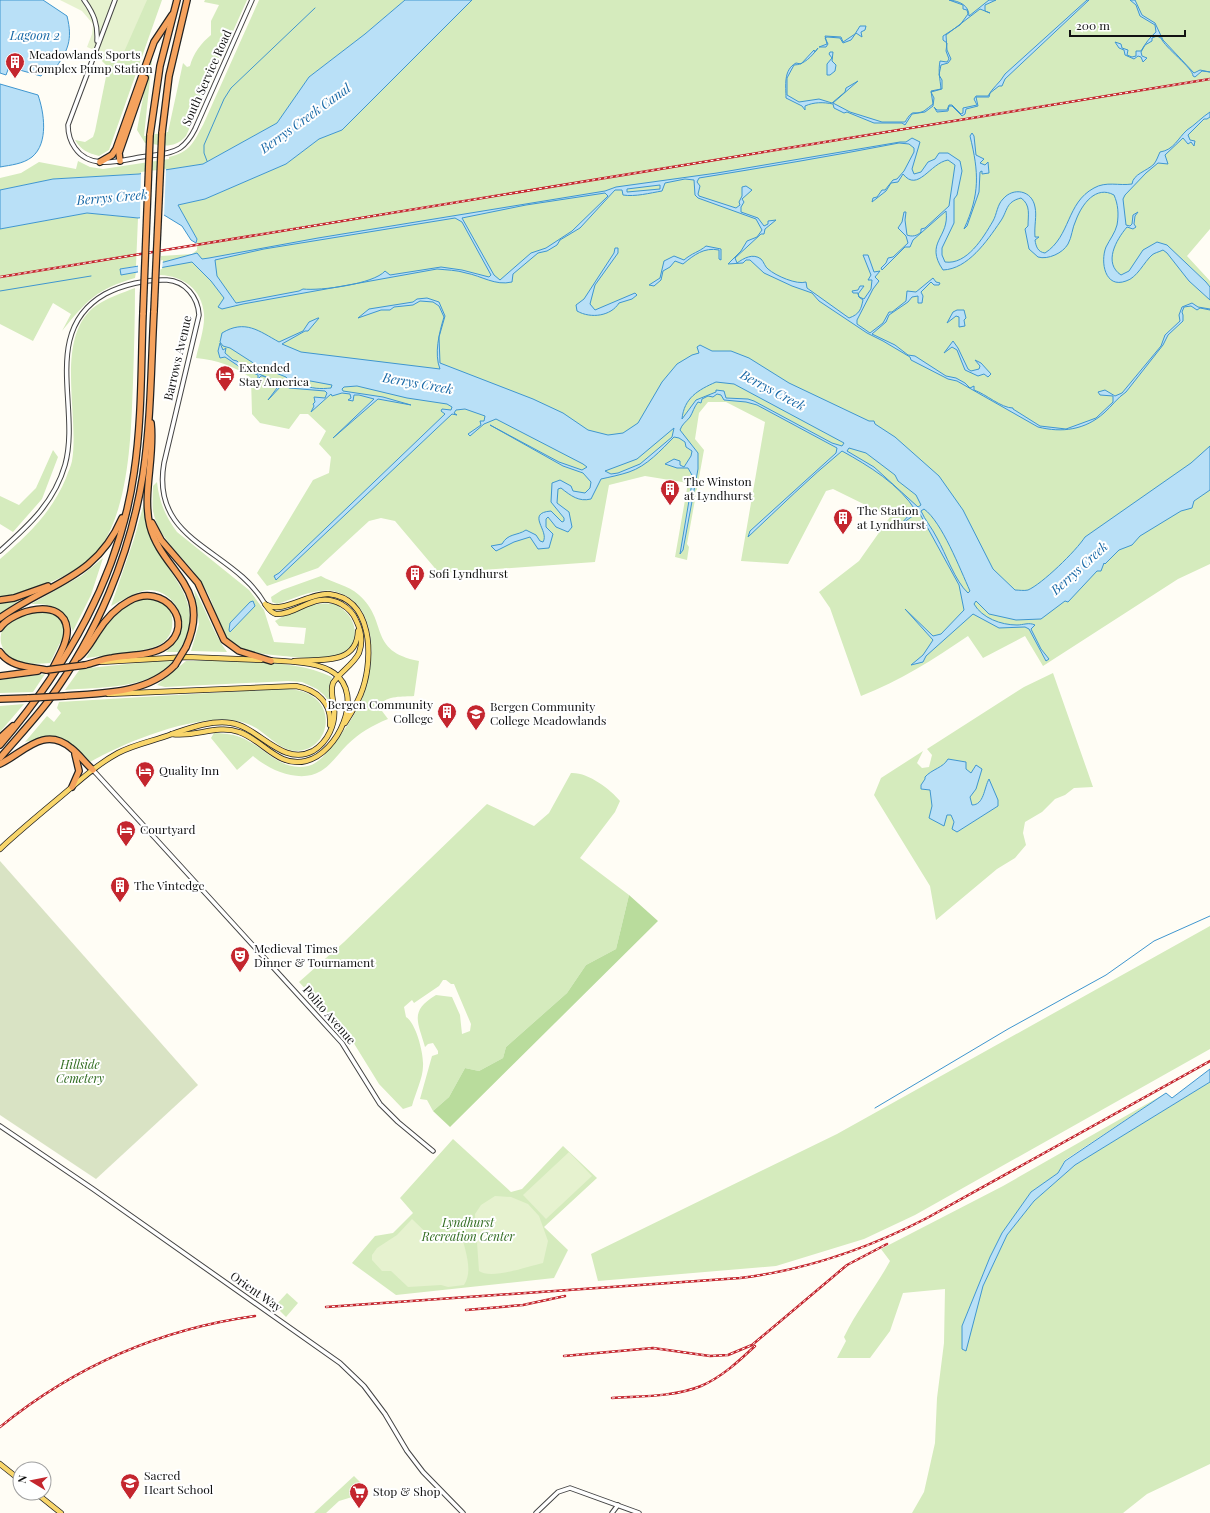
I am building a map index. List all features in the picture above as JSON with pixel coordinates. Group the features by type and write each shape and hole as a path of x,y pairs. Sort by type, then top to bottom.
{"highway":[{"path":"0,745 26,715 71,649 99,594 116,548 129,501 137,446 150,135 159,73 172,15 177,0"},
{"path":"0,758 48,701 76,660 105,604 129,538 142,477 150,412 162,133 169,76 187,0"},
{"path":"100,162 110,156 116,149 154,42 172,15"},
{"path":"120,160 119,153 143,85 148,58"},
{"path":"0,699 104,693 134,688 162,677 175,665 186,647 193,622 191,599 182,580 153,536 149,523 148,509 152,435 150,412"},
{"path":"0,618 90,564 104,550 115,533 129,501"},
{"path":"148,509 151,522 159,536 198,583 224,640 239,651 271,661"},
{"path":"0,600 11,599 70,577"},
{"path":"0,676 87,664 156,650 165,647 172,640 177,627 177,618 171,606 162,598 152,595 140,596 129,600 109,617 85,652 76,660"},
{"path":"0,628 5,622 15,616 40,608 55,611 64,619 67,629 66,639 40,696"},
{"path":"0,652 7,660 15,664 46,670"},
{"path":"0,703 15,698"},
{"path":"0,738 26,715"},
{"path":"0,764 40,741 57,740 70,747 93,770"},
{"path":"70,747 76,756 79,768 77,778 72,787"}],"main road":[{"path":"172,734 182,735 221,729 235,731 247,736 279,758 296,762 307,761 320,755 328,748 358,701 367,674 368,645 361,615 349,602 331,594 316,595 276,608 265,604"},
{"path":"0,848 72,787 110,758 132,747 181,730 225,722 245,727 279,749 292,754 311,752 324,741 333,724 334,714 332,688 338,676 354,660 360,650 361,636 357,622 347,608 330,600 314,602 278,614 271,611 265,604"},
{"path":"87,664 180,657 271,661 327,660 344,656 350,651 356,641 358,632 357,622"},
{"path":"278,661 323,668 338,676 346,689 348,704 345,717 336,736"},
{"path":"104,693 113,695 279,686 302,688 320,697 329,710 330,727 324,741"},
{"path":"0,1464 12,1474"},
{"path":"46,1501 61,1513"}],"street":[{"path":"84,0 96,18 98,30 97,46"},
{"path":"100,162 87,159 77,151 71,142 68,128 71,115 115,0"},
{"name":"South Service Road","path":"100,162 173,151 187,142 195,129 252,0"},
{"name":"Barrows Avenue","path":"0,551 41,513 54,492 63,472 69,438 67,354 70,338 80,318 99,298 115,289 150,281 173,281 183,285 192,294 198,306 199,315 164,463 162,481 165,502 181,529 247,580 265,604"},
{"name":"Polito Avenue","path":"93,770 342,1043 380,1104 398,1122 433,1151"},
{"name":"Orient Way","path":"0,1126 93,1189 340,1363 364,1386 385,1414 418,1466 463,1513"},
{"path":"536,1513 558,1492 566,1488 574,1488 639,1513"},
{"path":"612,1513 618,1505"}],"green space":[{"path":"60,0 147,0 120,61 87,47 92,34 93,24 82,11"},
{"path":"120,0 162,0 109,150 99,156 85,151 75,140 85,142 93,137 95,131 108,67 101,60"},
{"path":"205,0 247,0 186,136 177,143 167,146 145,143 137,130 150,60 152,60 144,136 168,132 183,63 187,67 190,66 198,49 211,35 211,21 219,5 204,2"},
{"path":"259,0 405,0 365,34 309,77 277,123 203,164 139,174 53,179 0,190 0,178 21,173 39,162 76,169 78,161 90,167 103,169 169,159 169,157 182,152 190,146 203,125"},
{"path":"472,0 1210,0 1210,229 1187,256 1210,281 1210,564 1178,579 1043,666 1025,636 983,658 968,636 889,684 861,696 830,608 819,592 859,561 890,517 833,489 826,491 788,564 741,561 765,422 726,402 708,402 699,413 695,439 704,450 687,544 689,547 687,560 675,557 688,483 645,476 609,485 595,562 439,573 395,521 381,518 369,521 318,568 267,586 257,573 313,480 329,473 331,457 319,444 326,431 308,414 300,414 289,429 260,423 252,414 251,378 225,364 196,358 203,330 204,319 200,298 184,281 160,275 161,256 192,254 197,250 197,239 178,205 205,199 286,164 319,139 342,130"},
{"path":"87,213 138,218 136,266 120,269 121,275 136,272 135,278 102,291 79,311 62,331 71,314 53,303 33,341 0,324 0,229"},
{"path":"135,288 130,445 123,489 118,510 111,529 101,547 93,556 69,573 40,587 25,592 0,597 0,559 29,532 54,502 72,463 74,442 71,377 72,355 76,336 84,318 97,305 111,297"},
{"path":"53,450 58,457 42,499 13,532 0,524 0,496 19,505 36,488"},
{"path":"157,482 163,508 177,532 249,590 264,610 274,642 304,644 306,628 279,626 275,621 310,605 325,603 338,606 347,613 351,619 355,633 351,646 338,656 311,658 251,651 237,646 224,636 205,588 195,573 167,540 156,522 153,511 153,486"},
{"path":"144,503 149,535 178,582 188,604 190,616 189,629 180,652 166,652 178,638 181,617 174,603 162,593 148,590 144,591 134,594 111,606 134,539"},
{"path":"103,558 91,595 73,631 66,618 58,609 46,605 31,604 81,576"},
{"path":"321,576 350,589 359,595 374,615 385,643 392,650 403,656 419,661 414,696 396,697 383,702 380,705 382,711 388,719 361,733 347,745 328,766 313,775 294,776 285,774 267,766 253,756 237,770 211,738 214,733 240,737 257,746 280,762 298,767 308,766 320,759 330,749 343,732 362,699 367,685 371,653 367,621 359,607 348,597 326,590 304,594 277,604 272,602 271,597 282,590"},
{"path":"194,589 217,636 227,652 191,651 199,624"},
{"path":"148,598 164,603 171,613 172,629 166,640 151,648 141,651 86,658 104,629 118,613 137,601"},
{"path":"21,599 0,614 0,603"},
{"path":"46,611 54,614 61,621 65,633 50,663 36,664 14,660 4,650 1,643 1,634 5,626 19,617"},
{"path":"174,659 165,669 139,682 108,687 65,690 80,669"},
{"path":"215,660 290,665 332,677 329,689 331,704 317,689 302,682 288,681 165,687 157,685 186,661"},
{"path":"1053,673 1093,787 1074,788 1065,795 1055,799 1042,812 1025,822 1023,833 1026,845 1015,858 997,869 936,920 930,886 874,795 881,778 923,751 917,763 922,768 929,767 932,755 927,749 1024,687","holes":["948,759 966,762 966,769 971,773 976,765 976,789 969,797 972,805 979,802 989,780 998,806 957,832 951,815 947,815 932,806 930,790 921,789 921,785 929,776 941,766 945,765"]},
{"path":"45,674 33,692 0,693 0,680"},
{"path":"279,689 304,692 312,696 324,711 326,719 322,737 316,744 308,749 298,751 285,748 254,727 231,720 211,720 190,723 168,729 125,745 90,762 74,747 61,740 46,738 25,742 47,716 54,722 61,713 57,708 59,702"},
{"path":"24,704 0,732 0,706"},
{"path":"571,773 584,775 598,782 611,791 620,801 615,812 580,858 629,895 616,949 586,965 567,993 506,1047 503,1058 479,1071 465,1068 449,1097 433,1111 427,1100 420,1099 432,1056 438,1054 438,1051 433,1043 428,1044 425,1047 418,1024 419,1012 427,1001 436,995 452,997 460,1015 462,1034 470,1031 471,1024 454,984 451,984 446,980 443,980 439,986 414,1003 412,1000 404,1007 406,1017 410,1020 419,1039 423,1061 423,1071 412,1106 403,1109 379,1084 350,1037 299,982 344,942 487,804 534,826 549,813"},
{"name":"Hillside Cemetery","path":"0,861 198,1085 96,1179 0,1115"},
{"path":"629,895 658,921 450,1127 433,1111 449,1097 465,1068 479,1071 503,1058 506,1047 567,993 586,965 616,949"},
{"path":"1210,926 1210,1049 915,1215 864,1239 776,1266 598,1281 591,1254 837,1134"},
{"path":"1210,1082 1210,1464 1147,1494 1123,1513 912,1513 924,1492 935,1443 937,1398 944,1343 945,1289 903,1293 890,1331 870,1358 837,1358 846,1341 844,1337 849,1327 890,1261 881,1249 1003,1186 1166,1093 1065,1160 1058,1173 1031,1192 1002,1233 990,1257 962,1326 962,1349 983,1286 1007,1235 1034,1201 1075,1165"},
{"name":"Lyndhurst Recreation Center","path":"453,1139 511,1192 522,1189 563,1146 597,1178 544,1227 568,1250 554,1278 396,1295 352,1263 375,1236 393,1233 413,1213 400,1198"},
{"path":"569,1152 592,1176 546,1219 523,1195"},
{"path":"495,1196 511,1197 528,1204 539,1216 548,1241 543,1263 501,1273 492,1274 479,1271 475,1214 481,1205"},
{"path":"412,1219 437,1243 444,1236 461,1232 468,1266 467,1279 464,1285 448,1287 441,1285 408,1287 391,1271 382,1271 372,1260 372,1255 377,1248 397,1235"},
{"path":"287,1293 298,1303 286,1317 275,1306"},
{"path":"354,1476 366,1488 362,1494 339,1501 326,1513 314,1513"}],"water":[{"name":"Lagoon 2","path":"0,0 43,0 67,16 69,24 68,45 63,57 54,70 45,70 41,76 9,67 6,75 0,73"},
{"path":"405,0 472,0 342,130 319,139 286,164 205,199 178,205 197,239 196,243 191,240 182,226 164,215 138,218 87,213 0,229 0,190 53,179 139,174 203,164 277,123 309,77 365,34"},
{"path":"949,0 963,4 969,12 969,16 989,0 996,0 985,5 985,11 980,9 961,23 968,14 967,10 963,9 963,5"},
{"path":"1087,0 1089,0 1005,79 1002,86 999,86 990,93 1005,74"},
{"path":"1130,0 1135,0 1142,15 1155,23 1163,40 1194,73 1200,70 1210,72 1202,71 1195,77 1193,76 1189,68 1161,38 1157,36 1152,38 1152,41 1145,45 1156,32 1155,25 1140,16 1136,5"},
{"path":"860,26 866,26 865,30 861,32 862,37 856,33 851,40 843,43 840,38 825,38 825,36 841,37 843,42 855,34"},
{"path":"954,29 946,35 947,43 943,40 943,36"},
{"path":"826,40 828,44 826,47 819,47 827,44"},
{"path":"1115,42 1121,44 1122,48 1128,50 1127,55 1132,57 1136,56 1136,51 1141,51 1144,47 1141,52 1142,56 1147,58 1143,62 1141,57 1138,56 1134,59 1125,55 1124,50 1119,48"},
{"path":"947,45 947,50 951,59 948,63 941,65 939,74 940,61 947,62 949,59 946,51"},
{"path":"814,50 815,52 808,60 802,63"},
{"path":"830,52 833,52 832,61 836,65 835,71 830,75 827,75 827,64 832,58 829,54"},
{"path":"796,63 800,64 794,65 787,78 787,95 799,102 819,99 832,103 845,92 846,88 858,81 833,103 850,112 882,122 905,122 912,113 924,111 933,104 931,92 934,98 933,106 925,112 912,114 905,125 902,123 874,123 847,112 844,113 834,108 833,104 829,103 819,103 805,106 805,110 802,106 786,98 787,74 792,66"},
{"path":"939,76 942,80 942,89 931,92 941,89"},
{"path":"0,84 38,95 44,127 41,144 32,157 21,163 0,167"},
{"path":"990,93 989,97 976,97 978,106 966,109 965,114 962,116 952,106 949,106 948,111 937,112 934,107 937,110 947,110 949,105 952,105 961,114 963,113 963,108 977,105 974,99 976,96 988,96"},
{"path":"1210,112 1210,117 1204,119 1188,135 1190,140 1195,141 1194,146 1191,142 1188,144 1183,138 1165,155 1168,164 1158,163 1125,195 1123,199 1126,225 1130,226 1132,224 1133,215 1138,212 1135,216 1134,224 1136,227 1133,229 1127,227 1123,232 1113,251 1112,258 1116,270 1121,275 1129,271 1143,250 1157,242 1167,245 1210,287 1210,300 1189,281 1163,250 1152,255 1134,277 1126,281 1119,282 1113,281 1109,278 1104,266 1104,253 1116,228 1118,213 1114,195 1101,192 1090,198 1082,208 1066,247 1051,257 1038,257 1029,249 1025,229 1028,226 1028,207 1021,198 1009,204 1003,218 983,245 976,253 961,265 943,270 938,261 936,253 937,246 945,228 946,211 913,240 910,247 905,247 882,270 881,268 886,263 888,258 893,257 908,243 906,236 898,228 902,222 904,212 906,212 905,220 907,235 914,236 921,232 921,229 925,228 949,206 955,165 948,160 935,166 919,179 909,179 903,174 898,182 891,183 886,191 872,202 873,198 877,197 882,190 885,190 893,180 897,179 904,171 914,152 914,148 909,144 899,143 699,178 697,182 700,186 699,196 736,208 740,205 739,202 742,196 742,187 746,186 752,190 742,199 744,202 741,207 741,212 758,218 764,226 768,224 768,221 776,220 765,229 764,234 761,234 735,258 737,263 752,256 758,257 772,272 792,281 802,283 806,282 807,288 849,318 856,315 862,306 863,300 859,297 864,299 871,289 872,280 868,280 871,275 863,255 868,255 874,272 880,271 875,277 879,281 873,289 857,320 857,324 870,333 883,323 889,312 892,312 906,301 907,291 916,292 933,278 936,282 940,283 939,285 934,285 931,282 921,292 923,296 922,303 918,303 918,296 912,297 908,302 889,315 886,322 872,334 895,345 908,355 915,356 946,376 956,378 970,388 974,386 974,390 1004,406 1013,408 1040,426 1066,429 1096,418 1113,402 1113,396 1100,395 1098,392 1105,390 1115,396 1122,393 1161,346 1165,335 1180,321 1179,315 1182,307 1192,303 1198,307 1210,310 1200,308 1197,310 1191,306 1184,307 1182,312 1183,321 1168,335 1163,345 1126,392 1097,419 1073,429 1056,430 1038,427 957,381 948,379 911,360 910,357 867,333 819,301 812,293 792,286 764,273 750,260 746,260 743,263 728,264 741,251 747,241 757,237 762,230 756,219 698,198 695,195 694,180 685,179 665,183 662,191 637,195 623,195 622,190 615,190 580,228 560,240 557,245 547,251 538,253 513,274 512,282 506,283 500,283 463,272 437,269 353,284 370,280 379,276 385,271 390,275 441,267 462,270 489,277 491,275 462,222 455,218 264,249 215,260 217,276 236,303 303,289 336,287 222,309 218,307 224,298 211,281 192,262 121,275 120,269 164,262 197,253 202,259 209,258 318,238 605,191 616,187 717,173 900,142 906,142 912,138 920,142 912,169 914,174 921,172 928,162 935,159 939,153 948,153 960,161 962,171 957,195 954,199 954,223 942,248 942,255 945,262 953,262 960,259 974,249 993,221 1001,201 1007,195 1017,192 1026,194 1033,201 1036,210 1035,237 1039,237 1035,240 1035,243 1039,250 1045,253 1060,238 1078,202 1085,194 1094,188 1103,185 1132,184 1138,175 1154,164 1160,152 1169,149 1187,130","holes":["660,185 660,189 627,192 627,189","605,193 608,196 572,231 546,248 531,253 500,280 494,275 462,218 526,205"]},
{"path":"972,133 974,136 976,155 984,159 980,163 985,165 988,162 989,173 982,174 982,171 980,172 979,192 967,226 964,229 973,205 976,183 975,161 970,136"},
{"path":"706,246 721,249 721,260 719,259 719,250 714,249 695,255 683,264 675,261 670,267 663,271 661,280 654,286 649,285 660,278 664,261 674,256 684,260"},
{"path":"615,248 618,248 618,253 595,285 590,304 595,310 635,293 637,295 632,299 619,303 611,311 600,315 588,315 577,311 576,305 584,299 614,253"},
{"path":"860,286 864,286 858,294 853,293 852,291 858,290"},
{"path":"427,298 439,302 445,316 439,337 444,317 439,306 433,302 420,301 413,305 394,307 390,310 381,310 358,318 369,309 413,302 417,299"},
{"path":"957,310 964,310 966,318 964,320 965,326 959,327 959,317 956,316 947,323 953,312"},
{"name":"Berrys Creek","path":"319,318 308,331 305,331 282,344 301,352 440,369 437,350 439,337 440,363 533,399 563,413 588,430 608,435 623,433 638,423 662,382 677,364 692,355 699,353 697,347 700,345 712,351 731,351 749,358 789,383 869,421 874,421 875,424 895,437 939,476 963,510 993,569 1015,590 1028,590 1034,587 1067,558 1085,537 1191,463 1210,446 1210,490 1194,501 1192,508 1181,511 1140,536 1132,545 1119,550 1105,564 1104,563 1101,571 1097,571 1068,602 1065,601 1041,619 1016,620 989,614 976,601 974,604 977,609 992,620 1011,625 1035,625 1031,629 1041,649 1049,659 1046,661 1029,629 1025,627 999,628 973,614 926,656 923,662 911,665 923,655 933,640 905,609 933,636 941,634 964,610 959,585 920,514 917,513 900,525 910,514 916,511 909,501 883,476 842,451 806,482 748,537 750,531 836,453 837,448 757,405 746,402 724,400 721,395 717,394 713,397 708,396 702,399 701,403 698,402 690,417 680,430 698,453 698,469 683,550 680,554 693,477 688,468 677,468 665,464 674,459 680,461 680,465 684,467 691,456 692,451 686,447 685,442 674,437 642,466 629,472 601,479 591,499 579,499 561,488 558,489 557,503 569,512 572,527 568,532 556,527 548,517 546,519 546,527 553,534 549,548 538,549 530,537 514,542 496,551 491,546 502,544 504,540 510,536 526,530 536,535 540,541 543,542 544,533 539,519 543,512 551,511 562,522 564,521 564,518 551,502 552,483 560,480 571,486 573,491 585,493 590,488 591,482 583,473 563,466 490,425 559,462 582,470 587,467 583,464 496,419 484,424 470,436 468,434 481,425 480,421 484,421 485,416 465,409 456,410 454,413 457,415 452,414 276,580 274,576 279,573 445,414 441,411 442,409 451,410 452,407 447,404 407,398 357,386 344,387 342,389 343,391 383,397 411,405 378,399 333,438 374,399 354,395 353,401 348,400 351,398 350,394 342,393 332,396 331,394 311,412 315,402 314,397 325,398 327,393 325,391 289,388 282,385 268,400 280,384 263,376 289,384 302,384 316,388 331,388 332,385 305,380 289,381 286,377 258,366 230,348 223,346 220,342 222,333 238,327 252,328 279,342 303,331 309,322","holes":["716,382 734,384 844,443 842,446 832,443 754,401 748,399 726,398 724,391 716,390 716,392 696,400 682,419 683,412 689,400 709,385","674,428 672,437 640,464 618,473 611,474 605,471 637,459","849,448 866,453 895,475 898,481 916,495 921,505 918,507 874,467 847,451","924,509 931,515 956,559 970,591 968,593 959,582 937,538 921,511"]},
{"path":"953,341 968,369 971,371 979,369 980,366 975,360 981,363 991,374 988,377 984,374 978,376 965,370 957,350 952,347 944,353"},
{"path":"220,343 223,350 226,348 225,353 241,365 263,376 258,379 258,375 243,369 225,357 220,358 218,351"},
{"path":"253,601 255,606 230,632 230,623 250,602"},
{"path":"948,759 966,762 966,769 971,773 976,765 982,769 976,789 970,797 972,805 979,802 981,799 989,779 998,800 998,806 957,832 952,829 954,822 951,815 947,815 944,826 929,818 932,806 930,790 921,789 921,785 925,777"},
{"path":"1210,1069 1210,1082 1075,1165 1034,1201 1007,1235 983,1286 966,1351 962,1349 962,1326 990,1257 1002,1233 1031,1192 1058,1173 1065,1161 1166,1093 1172,1098"}],"pier":[{"path":"166,169 164,217 140,220 141,172"},
{"path":"163,260 162,269 138,273 138,263"}],"waterway":[{"path":"207,161 204,153 204,145 224,99 231,88 315,8"},
{"path":"0,291 91,276"},
{"path":"875,1108 1008,1029 1106,975 1154,941 1210,916"}],"railway":[{"path":"0,277 1210,79"},
{"path":"326,1307 740,1278 789,1270 813,1264 836,1257 882,1239 927,1218 1210,1061"},
{"path":"564,1356 653,1348 710,1356 728,1355 752,1345 847,1265 887,1244"},
{"path":"466,1310 523,1305 565,1296"},
{"path":"0,1427 58,1386 88,1369 120,1354 185,1330 255,1316"},
{"path":"612,1398 669,1394 691,1390 709,1382 723,1373 755,1346"}],"place":[{"name":"Meadowlands Sports Complex Pump Station","path":"15,79"},
{"name":"Extended Stay America","path":"225,392"},
{"name":"The Winston at Lyndhurst","path":"670,506"},
{"name":"The Station at Lyndhurst","path":"843,535"},
{"name":"Sofi Lyndhurst","path":"415,591"},
{"name":"Bergen Community College","path":"447,729"},
{"name":"Bergen Community College Meadowlands","path":"476,731"},
{"name":"Quality Inn","path":"145,788"},
{"name":"Courtyard","path":"126,847"},
{"name":"The Vintedge","path":"120,903"},
{"name":"Medieval Times Dinner & Tournament","path":"240,973"},
{"name":"Sacred Heart School","path":"130,1500"},
{"name":"Stop & Shop","path":"359,1509"}],"water label":[{"name":"Berrys Creek Canal","path":"305,118"}]}
